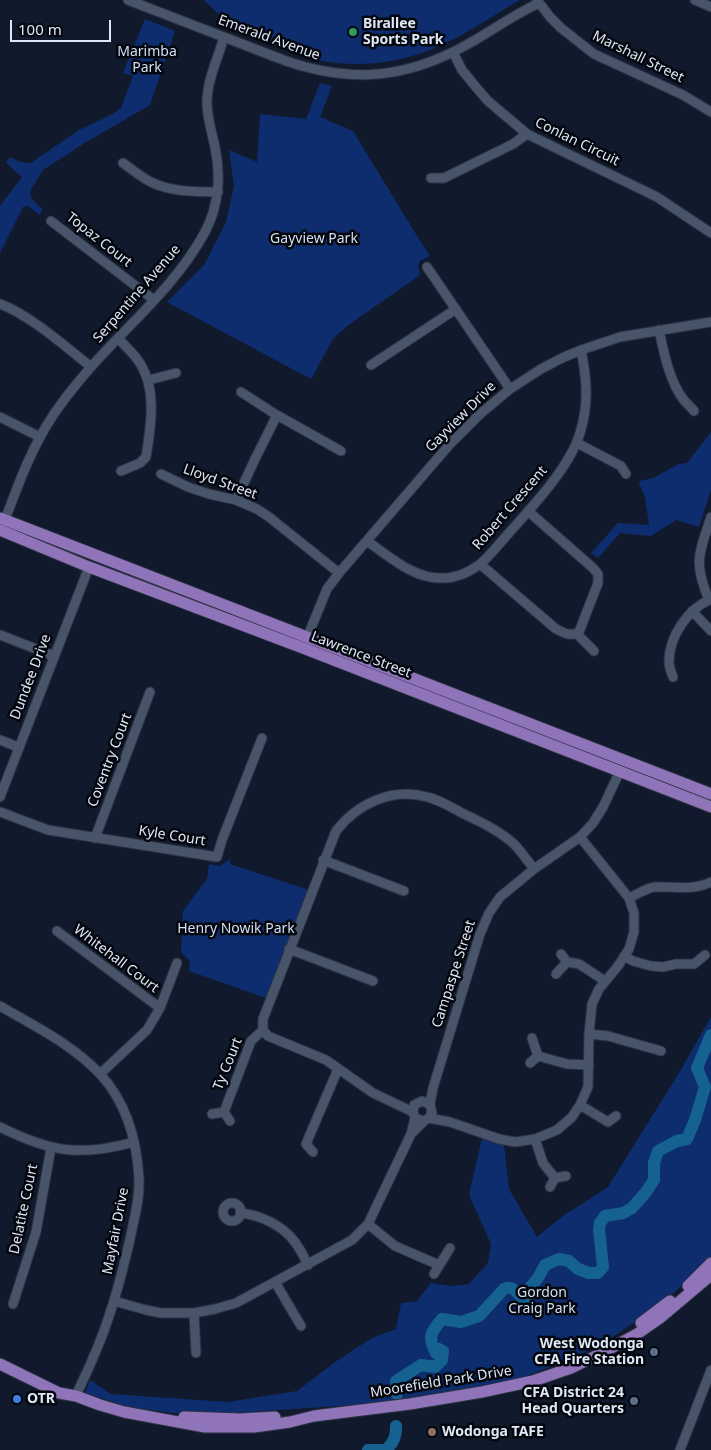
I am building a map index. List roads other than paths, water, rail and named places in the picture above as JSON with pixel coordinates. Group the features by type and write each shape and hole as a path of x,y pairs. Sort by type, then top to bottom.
{"main road":[{"name":"Lawrence Street","path":"1,525 94,556 305,643 622,766 711,807"},
{"name":"Lawrence Street","path":"1,525 89,567 305,643"},
{"path":"89,567 94,556"},
{"name":"Lawrence Street","path":"622,766 711,794"},
{"name":"Moorefield Park Drive","path":"0,1364 60,1393 76,1396 124,1412 160,1419 179,1417 254,1423 290,1422 314,1416 410,1404 482,1392 533,1381 571,1368 598,1355 670,1300 708,1278 711,1263"},
{"name":"Moorefield Park Drive","path":"0,1359 62,1386 76,1396"}],"street":[{"name":"Emerald Avenue","path":"128,0 308,69 352,75 377,74 425,64 453,52 538,2"},
{"path":"695,0 711,7"},
{"name":"Marshall Street","path":"538,2 561,28 594,54 684,95 711,112"},
{"name":"Serpentine Avenue","path":"1,525 26,465 52,417 91,367 174,277 192,254 211,219 218,192 218,161 210,128 207,103 211,74 224,37"},
{"name":"Conlan Circuit","path":"453,52 462,70 488,101 527,134 657,196 711,233"},
{"path":"431,178 444,178 513,144 527,134"},
{"path":"123,163 156,184 175,189 218,192"},
{"name":"Topaz Court","path":"51,221 154,300"},
{"path":"427,267 510,389"},
{"path":"0,304 44,330 91,367"},
{"path":"371,365 456,309"},
{"name":"Gayview Drive","path":"305,643 327,589 339,573 450,444 480,414 510,389 541,369 581,350 620,337 711,322"},
{"path":"659,330 666,361 675,384 682,398 694,411"},
{"path":"118,338 137,359 149,380 151,403 146,458 140,463 121,471"},
{"name":"Robert Crescent","path":"367,541 408,569 431,578 455,576 467,572 480,564 528,511 563,467 577,443 585,416 587,398 587,379 581,350"},
{"path":"149,380 176,373"},
{"path":"241,392 277,416 341,451"},
{"path":"236,500 277,416"},
{"path":"0,417 40,437"},
{"path":"577,443 621,466 626,474"},
{"name":"Lloyd Street","path":"161,474 188,487 236,500 257,509 339,573"},
{"path":"480,564 556,630 570,635 577,634 598,583 598,574 528,511"},
{"path":"673,677 669,664 671,647 676,635 692,611 710,600 701,581 698,566 700,550 711,517"},
{"name":"Dundee Drive","path":"0,798 18,747 89,567"},
{"path":"692,611 711,631"},
{"path":"577,634 594,651"},
{"path":"0,635 54,656"},
{"name":"Coventry Court","path":"96,838 150,692"},
{"name":"Kyle Court","path":"0,812 48,830 217,856 262,738"},
{"path":"0,740 18,747"},
{"name":"Campaspe Street","path":"114,1301 161,1313 194,1313 236,1303 352,1240 368,1224 433,1088 480,934 489,913 500,897 534,869 580,837 603,807 622,766"},
{"path":"534,869 515,846 501,833 427,796 396,795 366,804 344,821 336,831 262,1019 264,1030 268,1036 326,1060 373,1093 499,1139 515,1142 536,1139 557,1130 572,1117 588,1087 589,1034 592,1004 605,981 629,949 634,932 634,913 629,898 580,837"},
{"path":"324,860 404,891"},
{"path":"629,898 654,888 682,888 704,885 710,882"},
{"name":"Whitehall Court","path":"57,931 160,1008"},
{"path":"289,949 373,980"},
{"path":"561,954 567,962 579,964 605,981"},
{"path":"624,956 650,966 663,967 676,964 694,964 705,955"},
{"path":"556,974 567,962"},
{"path":"100,1074 147,1030 160,1008 177,963"},
{"name":"Mayfair Drive","path":"0,1006 71,1048 100,1074 116,1096 128,1119 134,1142 139,1179 137,1207 123,1270 93,1358 76,1396"},
{"name":"Ty Court","path":"224,1112 251,1041 264,1030"},
{"path":"589,1034 608,1036 661,1051"},
{"path":"532,1038 538,1056"},
{"path":"538,1056 567,1064 589,1065"},
{"path":"530,1064 538,1056"},
{"path":"312,1152 302,1145 338,1069"},
{"path":"580,1105 607,1126 616,1116"},
{"name":"Ty Court","path":"212,1114 224,1112"},
{"name":"Ty Court","path":"224,1112 230,1121"},
{"path":"0,1127 15,1135 51,1148 69,1151 112,1148 134,1142"},
{"path":"536,1139 543,1164 555,1178"},
{"name":"Delatite Court","path":"13,1304 36,1232 51,1148"},
{"path":"555,1178 566,1176"},
{"path":"550,1187 555,1178"},
{"path":"240,1212 263,1218 282,1228 295,1241 308,1265"},
{"path":"368,1224 395,1246 439,1265"},
{"path":"434,1274 450,1248"},
{"path":"276,1282 301,1326"},
{"path":"194,1313 196,1354"},
{"path":"680,1450 711,1370"}],"waterway":[{"path":"397,1394 396,1381 421,1365 435,1367 442,1360 443,1351 439,1349 436,1353 431,1339 433,1331 442,1319 461,1322 479,1316 507,1288 514,1290 522,1298 526,1298 528,1290 538,1278 545,1265 559,1259 569,1261 578,1269 589,1273 598,1273 603,1267 600,1223 605,1216 623,1213 632,1208 646,1192 654,1180 654,1163 658,1151 677,1141 687,1139 705,1087 697,1068 711,1035"},
{"path":"386,1450 394,1439 396,1426"},
{"path":"368,1450 384,1450"}],"place":[{"name":"Birallee Sports Park","path":"353,32"},
{"name":"West Wodonga CFA Fire Station","path":"654,1352"},
{"name":"OTR","path":"17,1399"},
{"name":"CFA District 24 Head Quarters","path":"634,1401"},
{"name":"Wodonga TAFE","path":"432,1432"}],"park label":[{"name":"Marimba Park","path":"147,60"},
{"name":"Gayview Park","path":"314,239"},
{"name":"Henry Nowik Park","path":"236,929"},
{"name":"Gordon Craig Park","path":"542,1302"}]}
